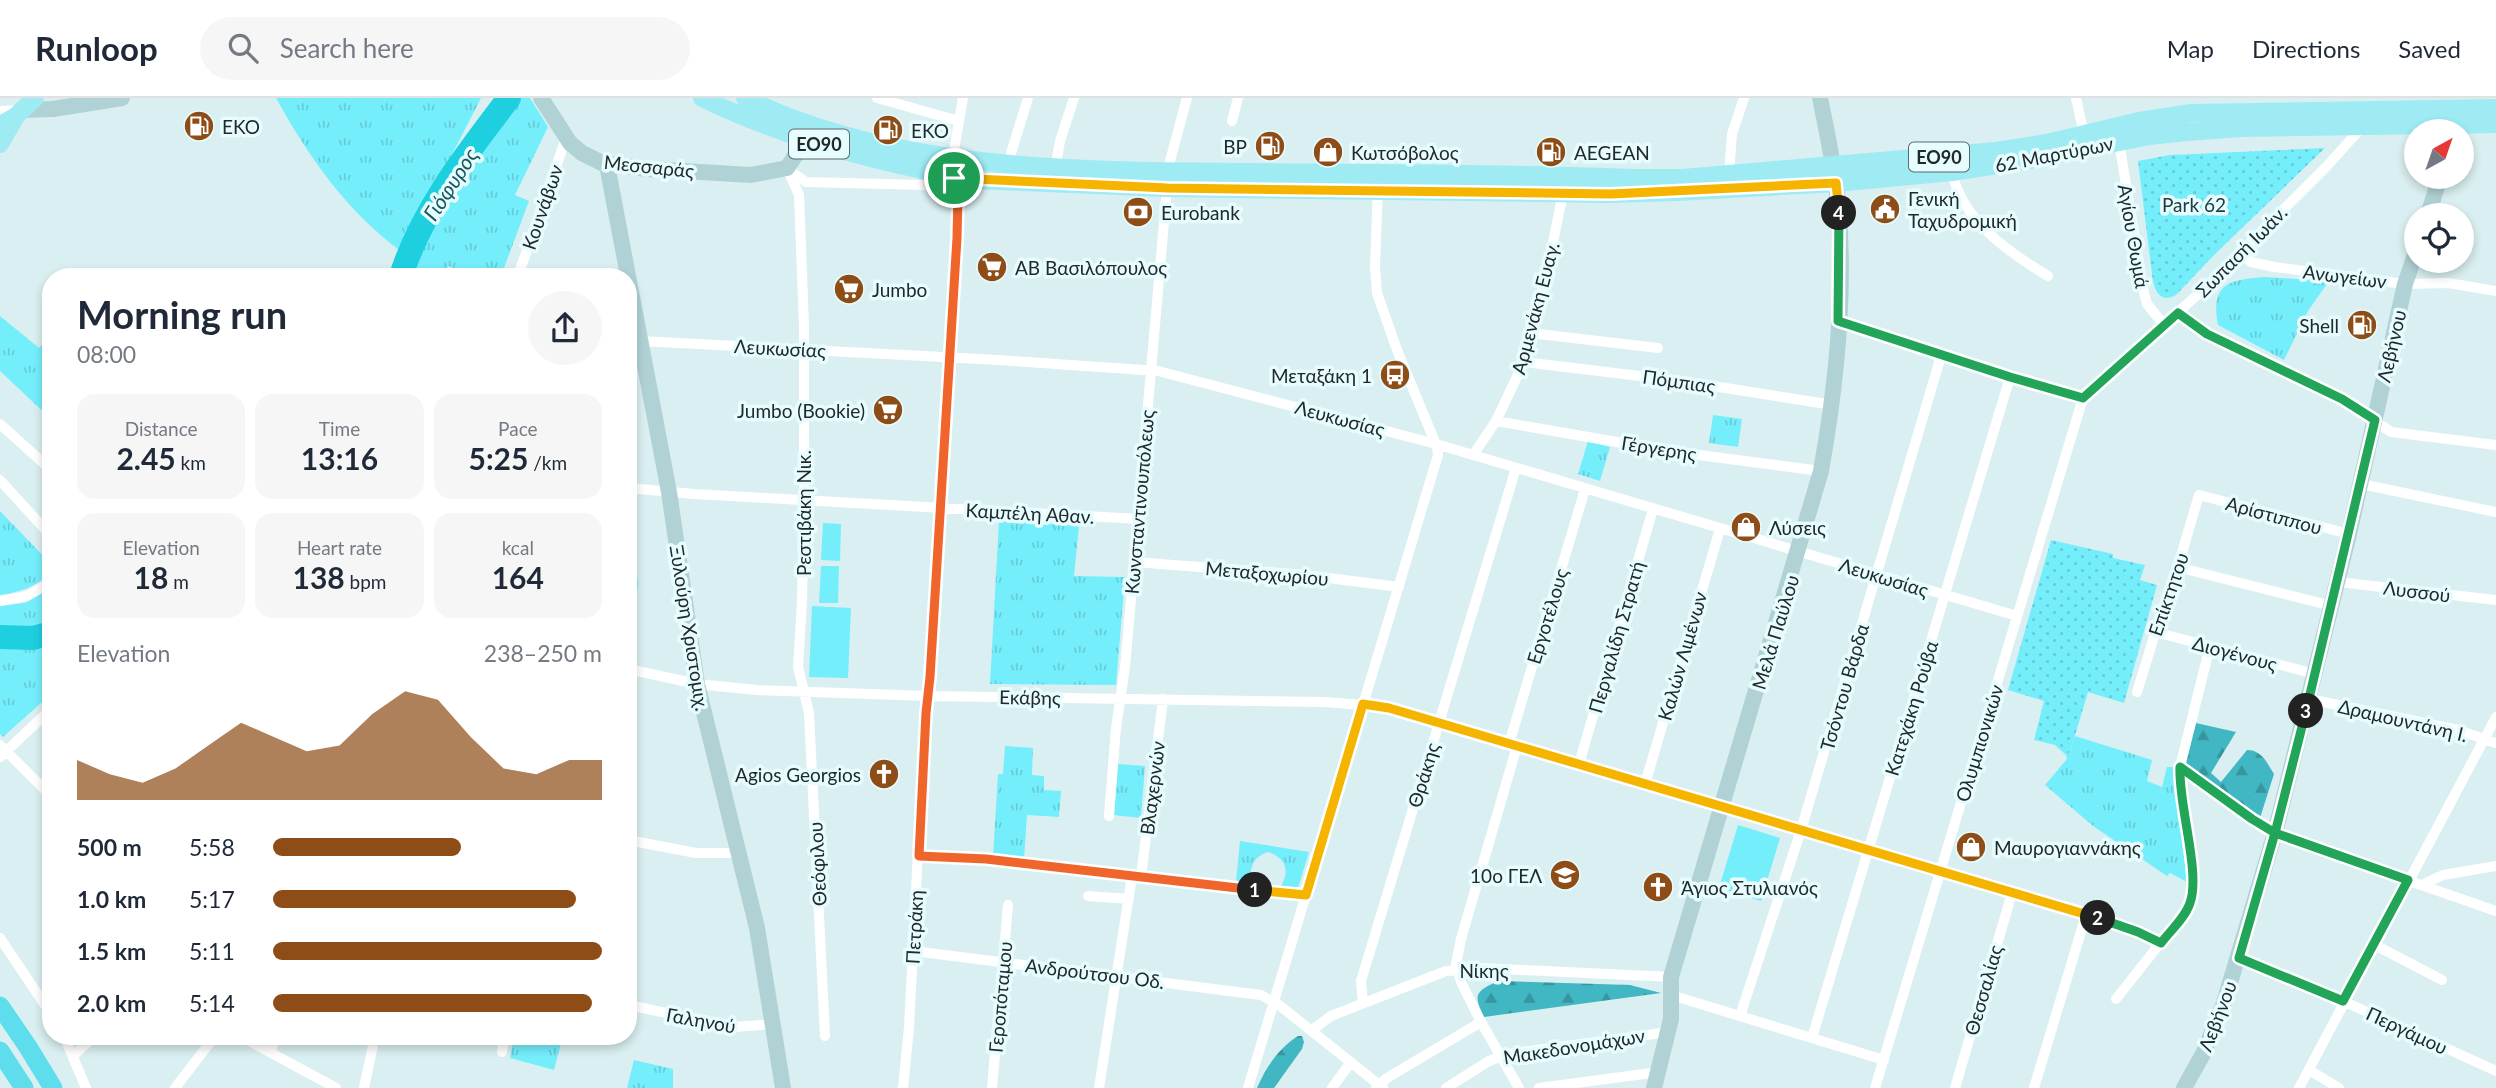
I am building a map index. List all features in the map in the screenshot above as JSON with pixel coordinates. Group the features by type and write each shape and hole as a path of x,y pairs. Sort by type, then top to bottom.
{"highway":[{"path":"0,990 14,1025"},
{"path":"0,1006 52,1088"},
{"path":"0,1051 24,1088"}],"main road":[{"name":"62 Μαρτύρων","path":"702,98 801,139 950,177 1378,183 1729,174 1952,172 2085,141 2139,121 2191,113 2463,114 2496,124"},
{"name":"62 Μαρτύρων","path":"745,98 828,130 953,156 1167,180"},
{"name":"62 Μαρτύρων","path":"1378,183 1563,193 1677,192 1835,175 2085,141 2119,142 2207,130 2363,126 2496,108"},
{"path":"0,144 14,112"},
{"path":"950,177 941,163 953,156"}],"street":[{"path":"14,112 122,98"},
{"name":"Μεσσαράς","path":"541,98 566,138 582,153 607,165 751,175 787,168"},
{"path":"877,98 959,121"},
{"path":"953,156 963,98"},
{"path":"1008,163 1028,98"},
{"path":"1055,169 1060,141 1074,98"},
{"name":"Κωνσταντινουπόλεως","path":"1108,816 1139,519 1167,180 1187,98"},
{"path":"1233,121 1238,98"},
{"path":"1729,174 1732,134 1744,98"},
{"name":"Μελά Παύλου","path":"1656,1084 1669,1032 1671,977 1799,551 1821,471 1833,405 1841,236 1835,175 1820,98"},
{"path":"2076,98 2085,141"},
{"name":"Σωπασή Ιωάν.","path":"2083,398 2178,313 2327,166 2363,126"},
{"name":"Κουνάβων","path":"521,268 566,138"},
{"path":"801,139 799,150 787,168 806,182 924,185 936,184 950,177"},
{"name":"Αγίου Θωμά","path":"2119,142 2145,298 2164,325"},
{"name":"Ξυλούρη Χριστομιχ.","path":"607,165 627,268"},
{"name":"Ρεστιβάκη Νικ.","path":"787,168 799,195 804,326 804,500 798,667 804,692"},
{"path":"1952,172 1956,191 1978,222 2020,259 2048,276"},
{"name":"Πετράκη","path":"903,1088 909,1027 957,238 958,196 950,177"},
{"path":"1248,1088 1438,455 1377,293 1374,266 1378,183"},
{"name":"Αρμενάκη Ευαγ.","path":"1473,455 1496,421 1524,362 1563,193"},
{"name":"Ανωγείων","path":"2239,253 2251,262 2263,266 2405,284 2448,283 2496,291"},
{"name":"Λεβήνου","path":"2188,1087 2216,1025 2239,958 2275,833 2338,582 2409,273"},
{"path":"2178,313 2207,334 2316,386 2396,434 2496,445"},
{"name":"Ξυλούρη Χριστομιχ.","path":"637,320 669,492 697,684 761,948 783,1088"},
{"path":"1838,321 1941,356 2083,398"},
{"path":"1530,333 1658,348"},
{"name":"Λευκωσίας","path":"641,341 1151,370 1436,444 2017,616"},
{"name":"Τσόντου Βάρδα","path":"1740,1016 1801,830 1941,356"},
{"name":"Πόμπιας","path":"1524,362 1681,381 1833,405"},
{"name":"Κατεχάκη Ρούβα","path":"1812,1038 2010,377"},
{"name":"Ολυμπιονικών","path":"1875,1088 2083,398"},
{"name":"Γέργερης","path":"1496,421 1668,451 1821,471"},
{"path":"0,424 42,462"},
{"name":"Θράκης","path":"1363,1003 1362,981 1516,468"},
{"path":"0,480 42,526"},
{"path":"2361,484 2496,512"},
{"name":"Καμπέλη Αθαν.","path":"637,489 1139,519"},
{"name":"Εργοτέλους","path":"1457,969 1456,959 1461,939 1585,489"},
{"name":"Αρίστιππου","path":"2199,495 2349,534"},
{"name":"Επίκτητου","path":"2137,692 2199,495"},
{"name":"Περγαλίδη Στρατή","path":"1579,764 1653,509"},
{"name":"Καλών Λιμένων","path":"1645,784 1720,529"},
{"name":"Μεταξοχωρίου","path":"1135,562 1306,575 1399,587"},
{"path":"2177,568 2332,606"},
{"name":"Λυσσού","path":"2338,582 2496,600"},
{"path":"0,601 27,596 42,587"},
{"name":"Διογένους","path":"2155,632 2315,674"},
{"path":"2116,999 2188,908 2193,893 2180,767 2210,646"},
{"name":"Εκάβης","path":"637,671 697,684 738,689 928,696 1363,704 1389,708 2086,915 2138,932 2161,943"},
{"name":"Θεόφιλου","path":"804,692 809,713 825,1037"},
{"name":"Βλαχερνών","path":"1099,1088 1129,899 1136,877 1163,699"},
{"name":"Δραμουντάνη Ι.","path":"2309,699 2458,730 2496,743"},
{"path":"2299,1088 2496,716"},
{"path":"42,717 2,751 42,788"},
{"path":"2180,767 2275,833 2496,911"},
{"path":"637,842 696,853 739,853"},
{"path":"919,856 986,859 1306,895"},
{"path":"2422,885 2443,875 2496,866"},
{"name":"Θεσσαλίας","path":"1955,1088 2012,893"},
{"path":"1088,896 1129,899"},
{"name":"Γεροπόταμου","path":"992,1088 1008,905"},
{"path":"2034,1088 2086,915"},
{"path":"0,938 42,1001"},
{"path":"2373,944 2442,980"},
{"name":"Ανδρούτσου Οδ.","path":"913,951 1255,993 1275,1002"},
{"name":"Περγάμου","path":"2239,958 2343,1001 2496,1071"},
{"path":"1457,969 1481,1022 1519,1088"},
{"name":"Νίκης","path":"1311,1031 1331,1016 1437,973 1457,969 1671,977"},
{"path":"1671,995 1884,1060"},
{"path":"1275,1002 1380,1087 1387,1078 1481,1022"},
{"name":"Γαληνού","path":"637,1007 726,1026 774,1024"},
{"name":"Μακεδονομάχων","path":"1446,1088 1500,1056 1526,1050 1669,1032"},
{"path":"69,1045 86,1088"},
{"path":"74,1055 85,1045"},
{"path":"175,1088 208,1045"},
{"path":"259,1045 336,1088"},
{"path":"271,1051 273,1045"},
{"path":"364,1088 373,1045"},
{"path":"502,1052 503,1045"},
{"path":"1332,1088 1350,1062"},
{"path":"2309,1070 2339,1088"},
{"path":"1539,1088 1656,1084"}],"green space":[{"path":"276,98 481,98 402,252 364,220 331,182"},
{"path":"520,98 530,98 548,127 515,195 529,201 504,268 410,268 439,209"},
{"name":"Park 62","path":"2325,148 2176,295 2164,298 2156,291 2138,161 2170,155"},
{"path":"2265,277 2329,281 2308,311 2284,360 2218,325 2217,300 2225,286 2232,282"},
{"path":"0,316 39,348 42,344 42,411 0,371"},
{"path":"1713,415 1742,419 1738,447 1709,443"},
{"path":"1588,441 1610,447 1600,481 1578,474"},
{"path":"0,511 42,555 42,580 28,588 0,595"},
{"path":"999,520 1079,526 1074,576 1125,577 1116,685 990,684"},
{"path":"823,523 841,524 840,561 821,560"},
{"path":"2051,540 2113,554 2113,558 2145,565 2140,580 2157,585 2124,703 2088,692 2070,752 2066,755 2055,745 2034,740 2044,701 2008,690"},
{"path":"821,566 839,566 838,603 819,603"},
{"path":"42,593 42,626 19,632 0,631 0,606 25,603"},
{"path":"812,606 851,608 848,678 809,677"},
{"path":"42,647 42,702 3,737 0,734 0,649"},
{"path":"2196,723 2236,732 2211,773 2221,782 2247,750 2257,752 2264,758 2274,774 2259,821 2186,766"},
{"path":"2075,736 2152,760 2147,781 2162,787 2167,767 2173,767 2187,882 2170,873 2167,876 2093,826 2045,785 2067,759 2066,755 2070,752"},
{"path":"1005,746 1033,748 1032,775 1044,776 1044,790 1061,791 1059,817 1027,815 1024,859 993,857 998,774 1003,774"},
{"path":"1118,764 1145,766 1141,818 1113,815"},
{"path":"1738,825 1780,838 1761,901 1719,888"},
{"path":"1240,841 1309,852 1298,888 1281,886 1285,865 1268,852 1258,857 1253,864 1250,884 1236,881"},
{"path":"1498,981 1630,985 1661,993 1484,1017 1478,1003 1478,994"},
{"path":"1298,1036 1302,1036 1304,1042 1302,1049 1274,1088 1257,1088 1274,1059"},
{"path":"512,1045 561,1045 554,1070 510,1058"},
{"path":"634,1060 673,1069 673,1088 627,1088"}],"waterway":[{"name":"Γιόφυρος","path":"404,268 433,205 509,98"},
{"name":"Γιόφυρος","path":"0,637 33,638 42,636"}],"place":[{"name":"ΕΚΟ","path":"199,126"},
{"name":"EKO","path":"888,130"},
{"name":"BP","path":"1270,146"},
{"name":"Κωτσόβολος","path":"1328,152"},
{"name":"AEGEAN","path":"1551,152"},
{"name":"Γενική Ταχυδρομική","path":"1885,209"},
{"name":"Eurobank","path":"1138,212"},
{"name":"ΑΒ Βασιλόπουλος","path":"992,267"},
{"name":"Jumbo","path":"849,289"},
{"name":"Shell","path":"2362,325"},
{"name":"Μεταξάκη 1","path":"1395,375"},
{"name":"Jumbo (Bookie)","path":"888,410"},
{"name":"Λύσεις","path":"1746,527"},
{"name":"Agios Georgios","path":"884,774"},
{"name":"Μαυρογιαννάκης","path":"1971,847"},
{"name":"10ο ΓΕΛ","path":"1565,875"},
{"name":"Άγιος Στυλιανός","path":"1658,887"}],"route":[{"path":"954,178 958,196 957,238 919,856 986,859 1306,895 1363,704 1389,708 2086,915 2138,932 2161,943 2188,908 2194,888 2180,786 2180,767 2275,833 2239,958 2343,1001 2408,880 2275,833 2375,420 2342,399 2207,334 2178,313 2083,398 1941,356 1838,321 1841,236 1836,183 1611,194 1167,188 954,178"}]}
